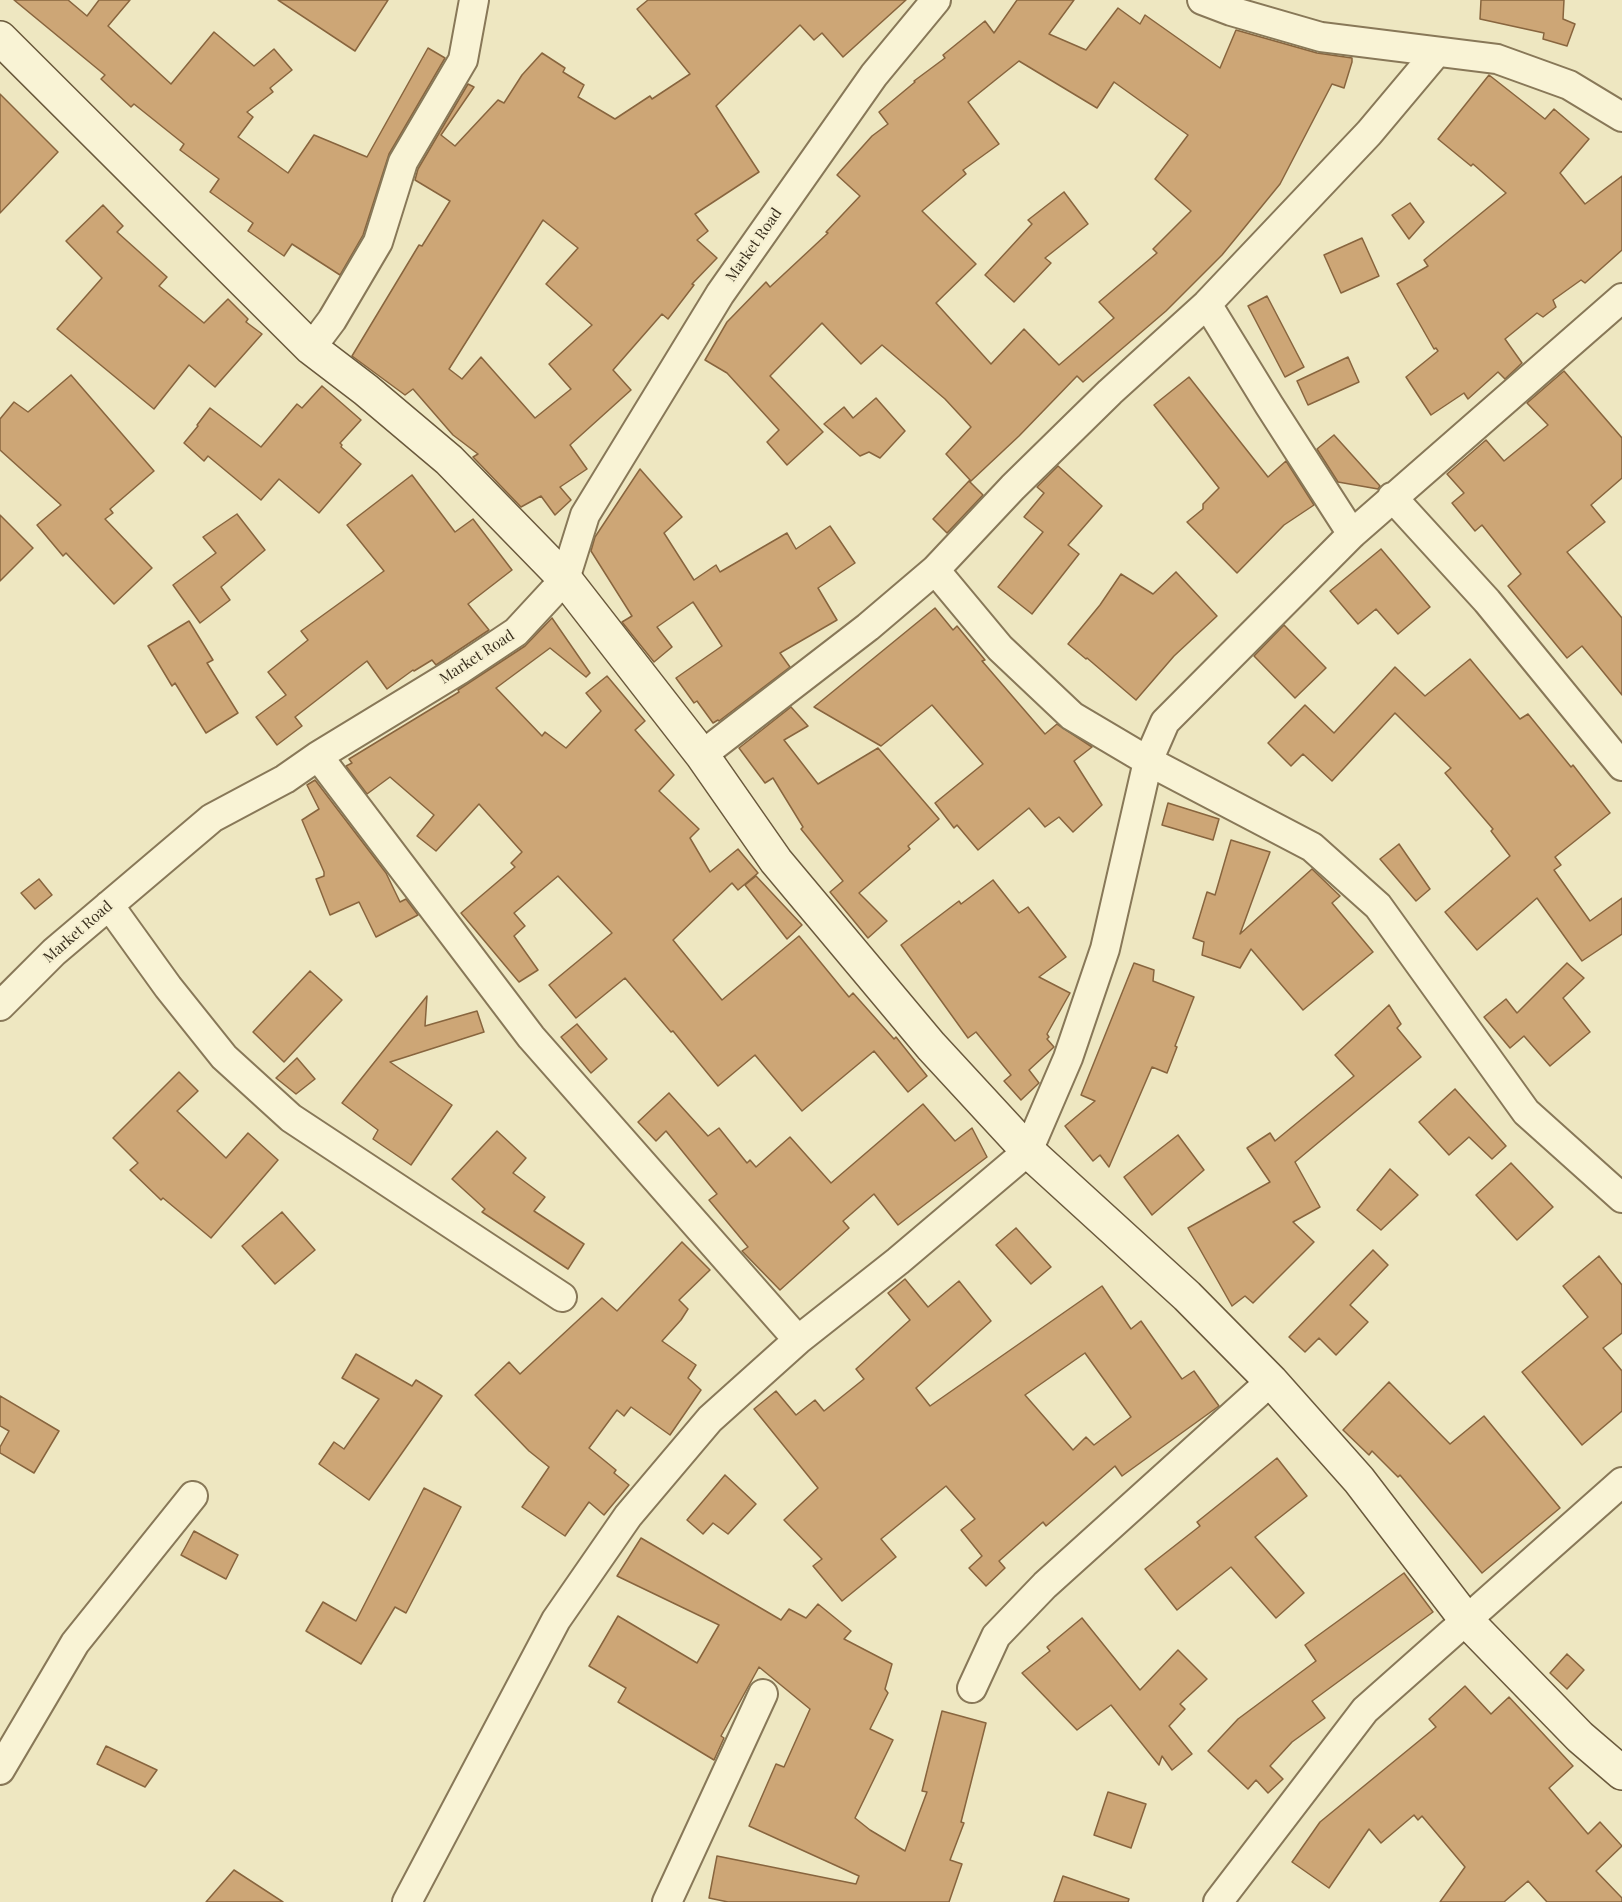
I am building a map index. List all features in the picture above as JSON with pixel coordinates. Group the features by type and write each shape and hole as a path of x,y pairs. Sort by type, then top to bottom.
{"street":[{"path":"311,348 332,320 378,242 403,162 464,60 474,0"},
{"name":"Market Road","path":"0,1006 46,960 212,818 285,779 318,756 516,633 565,579 585,515 720,294 874,75 936,0"},
{"path":"1202,0 1231,11 1321,37 1497,59 1569,85 1622,117"},
{"path":"0,38 311,348 366,390 449,460 565,579 702,755 776,861 931,1046 1028,1151 1187,1296 1271,1381 1359,1480 1467,1620 1580,1737 1622,1773"},
{"path":"702,755 868,627 935,570 1029,471 1110,392 1207,304 1369,133 1437,52"},
{"path":"407,1902 556,1620 628,1516 710,1419 798,1340 898,1261 1028,1151 1068,1058 1106,949 1148,761 1165,722 1352,534 1622,298"},
{"path":"1207,304 1352,534"},
{"path":"1392,497 1487,601 1622,766"},
{"path":"935,570 1000,648 1072,716 1148,761 1312,847 1378,906 1526,1112 1622,1198"},
{"path":"318,756 531,1037 798,1340"},
{"path":"109,905 168,987 224,1057 291,1118 562,1297"},
{"path":"972,1688 996,1636 1045,1585 1271,1381"},
{"path":"1218,1902 1365,1710 1622,1482"},
{"path":"0,1770 75,1642 193,1496"},
{"path":"667,1902 763,1694"}],"building":[{"path":"14,0 68,0 87,16 99,0 130,0 108,26 171,84 214,32 254,66 274,49 292,70 270,88 273,92 247,112 253,117 238,137 288,173 314,135 367,157 428,48 445,58 389,154 363,235 340,275 292,244 284,256 248,231 253,223 210,192 219,179 180,150 184,144 134,104 131,107 101,79 105,75"},
{"path":"278,0 388,0 355,51"},
{"path":"648,0 906,0 843,57 822,33 814,40 800,25 716,106 759,172 695,214 708,231 697,240 717,258 692,284 694,285 668,319 662,314 613,370 631,390 570,445 587,469 560,487 571,500 555,515 541,496 521,507 473,457 478,454 453,435 413,389 405,395 352,356 419,245 422,246 450,201 415,180 418,169 468,84 474,87 441,135 455,146 498,100 504,103 522,75 542,53 565,68 563,72 584,85 578,97 615,119 650,96 652,99 690,74 637,9","holes":["543,220 578,248 546,284 592,325 549,364 571,389 535,418 481,357 462,379 449,369"]},
{"path":"1017,0 1074,0 1049,34 1086,50 1118,8 1140,24 1145,15 1220,68 1236,30 1317,53 1352,58 1352,62 1344,88 1332,84 1280,184 1222,255 1166,311 1083,382 1077,376 1019,436 971,481 946,454 971,427 945,399 882,345 861,364 822,323 770,376 823,432 787,465 767,442 779,430 727,373 705,360 727,322 766,282 770,287 828,233 826,232 860,196 837,175 872,136 888,124 879,112 914,81 945,58 943,55 985,21 994,33","holes":["1019,61 1097,108 1114,82 1188,135 1155,179 1191,211 1153,249 1157,253 1099,302 1114,318 1059,365 1024,329 991,364 936,303 976,264 922,211 966,174 963,170 999,144 968,102"]},
{"path":"1481,0 1564,0 1563,19 1575,24 1567,46 1543,39 1544,33 1480,19"},
{"path":"1489,75 1545,119 1554,109 1589,139 1560,173 1585,204 1622,176 1622,250 1585,283 1581,280 1553,300 1556,307 1543,317 1537,313 1505,339 1522,363 1505,379 1498,372 1468,399 1464,393 1431,415 1406,377 1438,351 1434,349 1397,284 1428,266 1424,260 1506,193 1473,164 1471,166 1438,139"},
{"path":"0,94 58,152 0,213"},
{"path":"1064,192 1088,224 1045,258 1051,263 1014,302 985,275 1032,224 1028,220"},
{"path":"1410,203 1424,222 1409,239 1392,215"},
{"path":"103,205 123,226 117,232 167,277 159,286 204,323 228,299 248,319 246,322 262,334 215,387 189,365 154,409 57,329 102,278 66,241"},
{"path":"1362,238 1379,276 1341,293 1324,255"},
{"path":"1267,296 1304,367 1285,377 1248,306"},
{"path":"1348,357 1359,382 1308,405 1297,381"},
{"path":"1564,371 1622,438 1622,478 1591,505 1605,522 1567,552 1622,618 1622,695 1582,646 1567,658 1508,586 1521,574 1482,525 1475,531 1452,503 1464,493 1447,474 1486,440 1504,461 1548,425 1527,403"},
{"path":"71,375 154,471 110,509 113,513 105,519 152,568 114,604 66,553 63,556 37,525 61,505 0,450 0,419 14,402 28,412"},
{"path":"1189,377 1268,477 1286,461 1314,505 1284,525 1237,573 1187,522 1203,509 1203,504 1219,488 1154,405"},
{"path":"322,386 361,420 340,443 341,447 361,464 319,513 279,479 261,500 208,456 204,461 184,443 210,408 261,447 297,404 302,408"},
{"path":"876,398 905,431 880,458 869,452 860,456 824,424 844,407 853,418"},
{"path":"1334,435 1380,486 1378,489 1338,482 1317,449"},
{"path":"1058,466 1102,506 1068,545 1079,554 1032,614 998,587 1043,532 1024,517 1044,493 1037,487"},
{"path":"640,469 682,517 664,533 694,580 716,565 720,572 787,533 796,549 830,526 855,563 818,588 837,620 780,653 790,667 719,721 713,723 697,701 694,703 676,678 722,646 693,602 657,627 672,647 654,662 622,622 632,616 591,551 595,537"},
{"path":"412,475 455,532 473,519 512,570 468,604 489,630 436,665 432,660 413,670 387,689 367,661 295,717 302,726 277,745 256,717 286,695 268,672 308,640 301,631 384,571 347,525"},
{"path":"969,481 983,495 947,533 933,519"},
{"path":"237,514 265,550 221,587 230,600 200,623 173,585 216,553 203,537"},
{"path":"0,515 33,548 0,581"},
{"path":"1381,549 1430,607 1398,634 1376,609 1358,624 1330,591"},
{"path":"1176,572 1217,616 1174,656 1136,700 1068,644 1100,605 1121,574 1153,594"},
{"path":"935,608 953,630 957,626 985,660 982,661 1045,734 1057,724 1092,747 1074,761 1102,805 1073,832 1059,817 1045,827 1029,808 978,850 957,825 954,828 935,803 983,764 932,705 881,746 814,707"},
{"path":"552,618 590,673 586,677 550,648 496,688 542,736 545,732 566,748 601,711 586,693 607,676 645,721 635,730 674,775 659,791 699,829 690,838 710,872 738,849 758,873 738,890 732,883 673,940 722,1000 799,936 849,997 853,993 894,1039 896,1037 927,1076 908,1092 874,1051 802,1111 755,1055 718,1086 625,978 576,1018 549,985 612,933 558,876 514,913 525,926 514,936 538,970 519,982 461,913 515,867 511,863 522,852 479,804 436,851 417,836 434,815 390,777 367,794 346,766 352,763 349,759 459,692 458,690 525,646"},
{"path":"189,621 213,660 207,663 238,713 206,733 175,683 172,686 148,646"},
{"path":"1284,625 1326,668 1295,698 1254,656"},
{"path":"1470,659 1520,719 1528,714 1571,767 1573,765 1610,813 1555,857 1561,865 1554,870 1590,921 1622,898 1622,934 1582,961 1537,898 1477,950 1445,912 1510,856 1491,831 1493,829 1445,773 1451,768 1395,713 1332,781 1303,754 1291,766 1268,743 1305,705 1334,733 1395,667 1425,696"},
{"path":"791,707 808,726 784,740 818,784 878,748 939,819 908,846 910,849 859,893 887,921 868,938 830,892 843,881 801,829 803,827 773,778 765,783 739,748"},
{"path":"315,780 386,873 400,902 406,899 418,915 376,937 359,902 330,915 316,879 324,876 324,872 302,820 319,809 307,785"},
{"path":"1168,803 1219,819 1213,840 1162,825"},
{"path":"1231,840 1270,852 1240,934 1312,869 1340,896 1332,903 1373,952 1303,1010 1251,949 1240,968 1202,955 1204,942 1193,938 1207,892 1215,895"},
{"path":"1399,844 1430,889 1416,901 1380,859"},
{"path":"756,876 802,925 787,939 745,885"},
{"path":"39,879 52,895 35,909 21,893"},
{"path":"993,880 1019,913 1028,907 1066,957 1039,977 1070,993 1047,1034 1049,1037 1047,1039 1054,1047 1029,1070 1039,1083 1021,1100 1004,1081 1011,1075 976,1032 968,1038 901,945 959,901 961,904"},
{"path":"1134,963 1154,970 1153,981 1194,997 1167,1073 1152,1067 1109,1167 1100,1155 1093,1161 1065,1126 1095,1101 1081,1095"},
{"path":"1567,963 1584,978 1563,998 1590,1032 1550,1066 1524,1036 1510,1048 1484,1017 1506,999 1517,1013"},
{"path":"310,971 342,1000 284,1062 253,1032"},
{"path":"427,996 425,1026 477,1011 484,1032 390,1062 452,1105 411,1165 373,1139 378,1130 342,1103"},
{"path":"1389,1005 1401,1024 1397,1028 1421,1057 1295,1162 1320,1207 1293,1222 1314,1242 1253,1303 1245,1296 1232,1306 1188,1228 1270,1182 1247,1148 1270,1133 1275,1141 1354,1076 1335,1055"},
{"path":"577,1024 607,1059 591,1073 561,1037"},
{"path":"297,1058 315,1079 296,1094 276,1078"},
{"path":"179,1072 198,1091 177,1111 226,1158 248,1133 278,1160 211,1238 163,1198 161,1200 130,1170 138,1163 113,1138"},
{"path":"1455,1089 1506,1146 1492,1159 1469,1137 1449,1155 1419,1122"},
{"path":"669,1093 708,1136 719,1128 747,1163 750,1160 756,1167 790,1137 831,1183 923,1104 955,1141 972,1128 987,1157 898,1225 874,1194 843,1221 849,1228 780,1290 742,1251 748,1247 709,1200 717,1194 666,1131 656,1141 638,1122"},
{"path":"497,1131 526,1158 513,1173 545,1197 534,1211 584,1244 568,1269 482,1212 485,1209 452,1179"},
{"path":"1178,1135 1204,1170 1152,1215 1124,1177"},
{"path":"1511,1163 1553,1207 1517,1240 1476,1195"},
{"path":"1390,1169 1418,1195 1381,1230 1357,1210"},
{"path":"282,1212 315,1250 275,1284 242,1246"},
{"path":"1016,1228 1051,1267 1031,1284 996,1245"},
{"path":"682,1242 710,1270 679,1300 688,1309 662,1341 696,1365 688,1378 701,1390 670,1435 631,1407 624,1416 617,1410 589,1448 616,1470 614,1473 629,1485 604,1515 589,1502 565,1536 522,1507 549,1467 529,1451 475,1395 509,1362 520,1374 602,1298 617,1311"},
{"path":"1373,1250 1388,1265 1350,1305 1368,1322 1336,1355 1319,1338 1305,1352 1289,1337"},
{"path":"1599,1256 1622,1285 1622,1333 1603,1348 1622,1371 1622,1411 1582,1445 1522,1372 1588,1317 1563,1286"},
{"path":"905,1279 928,1307 959,1281 991,1321 916,1388 930,1406 1102,1286 1131,1329 1141,1321 1182,1379 1194,1371 1219,1406 1122,1476 1115,1466 1046,1526 1043,1522 999,1561 1005,1568 986,1586 969,1568 982,1556 961,1530 975,1519 946,1486 881,1539 896,1557 842,1601 813,1566 822,1559 784,1520 818,1488 754,1409 776,1391 796,1415 815,1400 824,1411 864,1379 856,1369 910,1320 888,1293","holes":["1085,1353 1131,1417 1094,1445 1086,1437 1073,1450 1025,1395"]},
{"path":"356,1354 412,1386 416,1380 442,1396 369,1500 319,1464 334,1442 344,1449 379,1399 342,1378"},
{"path":"1389,1382 1450,1444 1484,1416 1560,1508 1482,1573 1400,1475 1398,1477 1372,1451 1369,1455 1343,1430"},
{"path":"0,1396 59,1431 34,1473 0,1453 0,1447 9,1431 0,1426"},
{"path":"1277,1458 1307,1496 1255,1537 1304,1593 1276,1618 1231,1567 1177,1610 1145,1569 1200,1526 1197,1522"},
{"path":"725,1475 756,1504 728,1534 713,1523 703,1534 687,1520"},
{"path":"424,1488 461,1507 406,1613 395,1607 361,1664 306,1631 323,1602 356,1621"},
{"path":"194,1531 238,1555 226,1579 181,1555"},
{"path":"641,1538 781,1620 789,1609 806,1618 818,1604 851,1631 844,1639 892,1664 885,1689 888,1693 870,1729 893,1740 855,1818 905,1851 927,1792 922,1791 942,1711 986,1723 961,1822 964,1823 950,1860 962,1864 949,1902 728,1902 709,1898 717,1856 856,1884 859,1876 749,1826 776,1764 784,1767 810,1709 759,1667 721,1736 724,1738 714,1760 618,1702 626,1688 589,1666 618,1616 697,1663 719,1625 617,1576"},
{"path":"1404,1573 1433,1612 1312,1701 1325,1718 1292,1742 1270,1766 1283,1779 1268,1793 1256,1780 1248,1789 1208,1751 1238,1719 1316,1661 1305,1645"},
{"path":"1082,1618 1140,1690 1178,1650 1207,1679 1180,1704 1185,1709 1169,1726 1192,1754 1172,1770 1162,1756 1159,1765 1111,1705 1077,1730 1022,1673 1050,1651 1047,1647"},
{"path":"1567,1654 1584,1670 1567,1689 1550,1673"},
{"path":"1465,1686 1491,1714 1509,1697 1573,1766 1549,1788 1588,1834 1600,1822 1622,1846 1596,1871 1622,1898 1622,1902 1547,1902 1528,1881 1504,1902 1440,1902 1465,1867 1422,1816 1418,1820 1414,1815 1381,1843 1369,1829 1329,1888 1292,1862 1320,1822 1436,1727 1429,1719"},
{"path":"106,1746 157,1770 145,1787 97,1764"},
{"path":"1108,1792 1146,1804 1131,1848 1094,1835"},
{"path":"234,1870 283,1902 206,1902"},
{"path":"1063,1876 1129,1899 1128,1902 1054,1902"}]}
